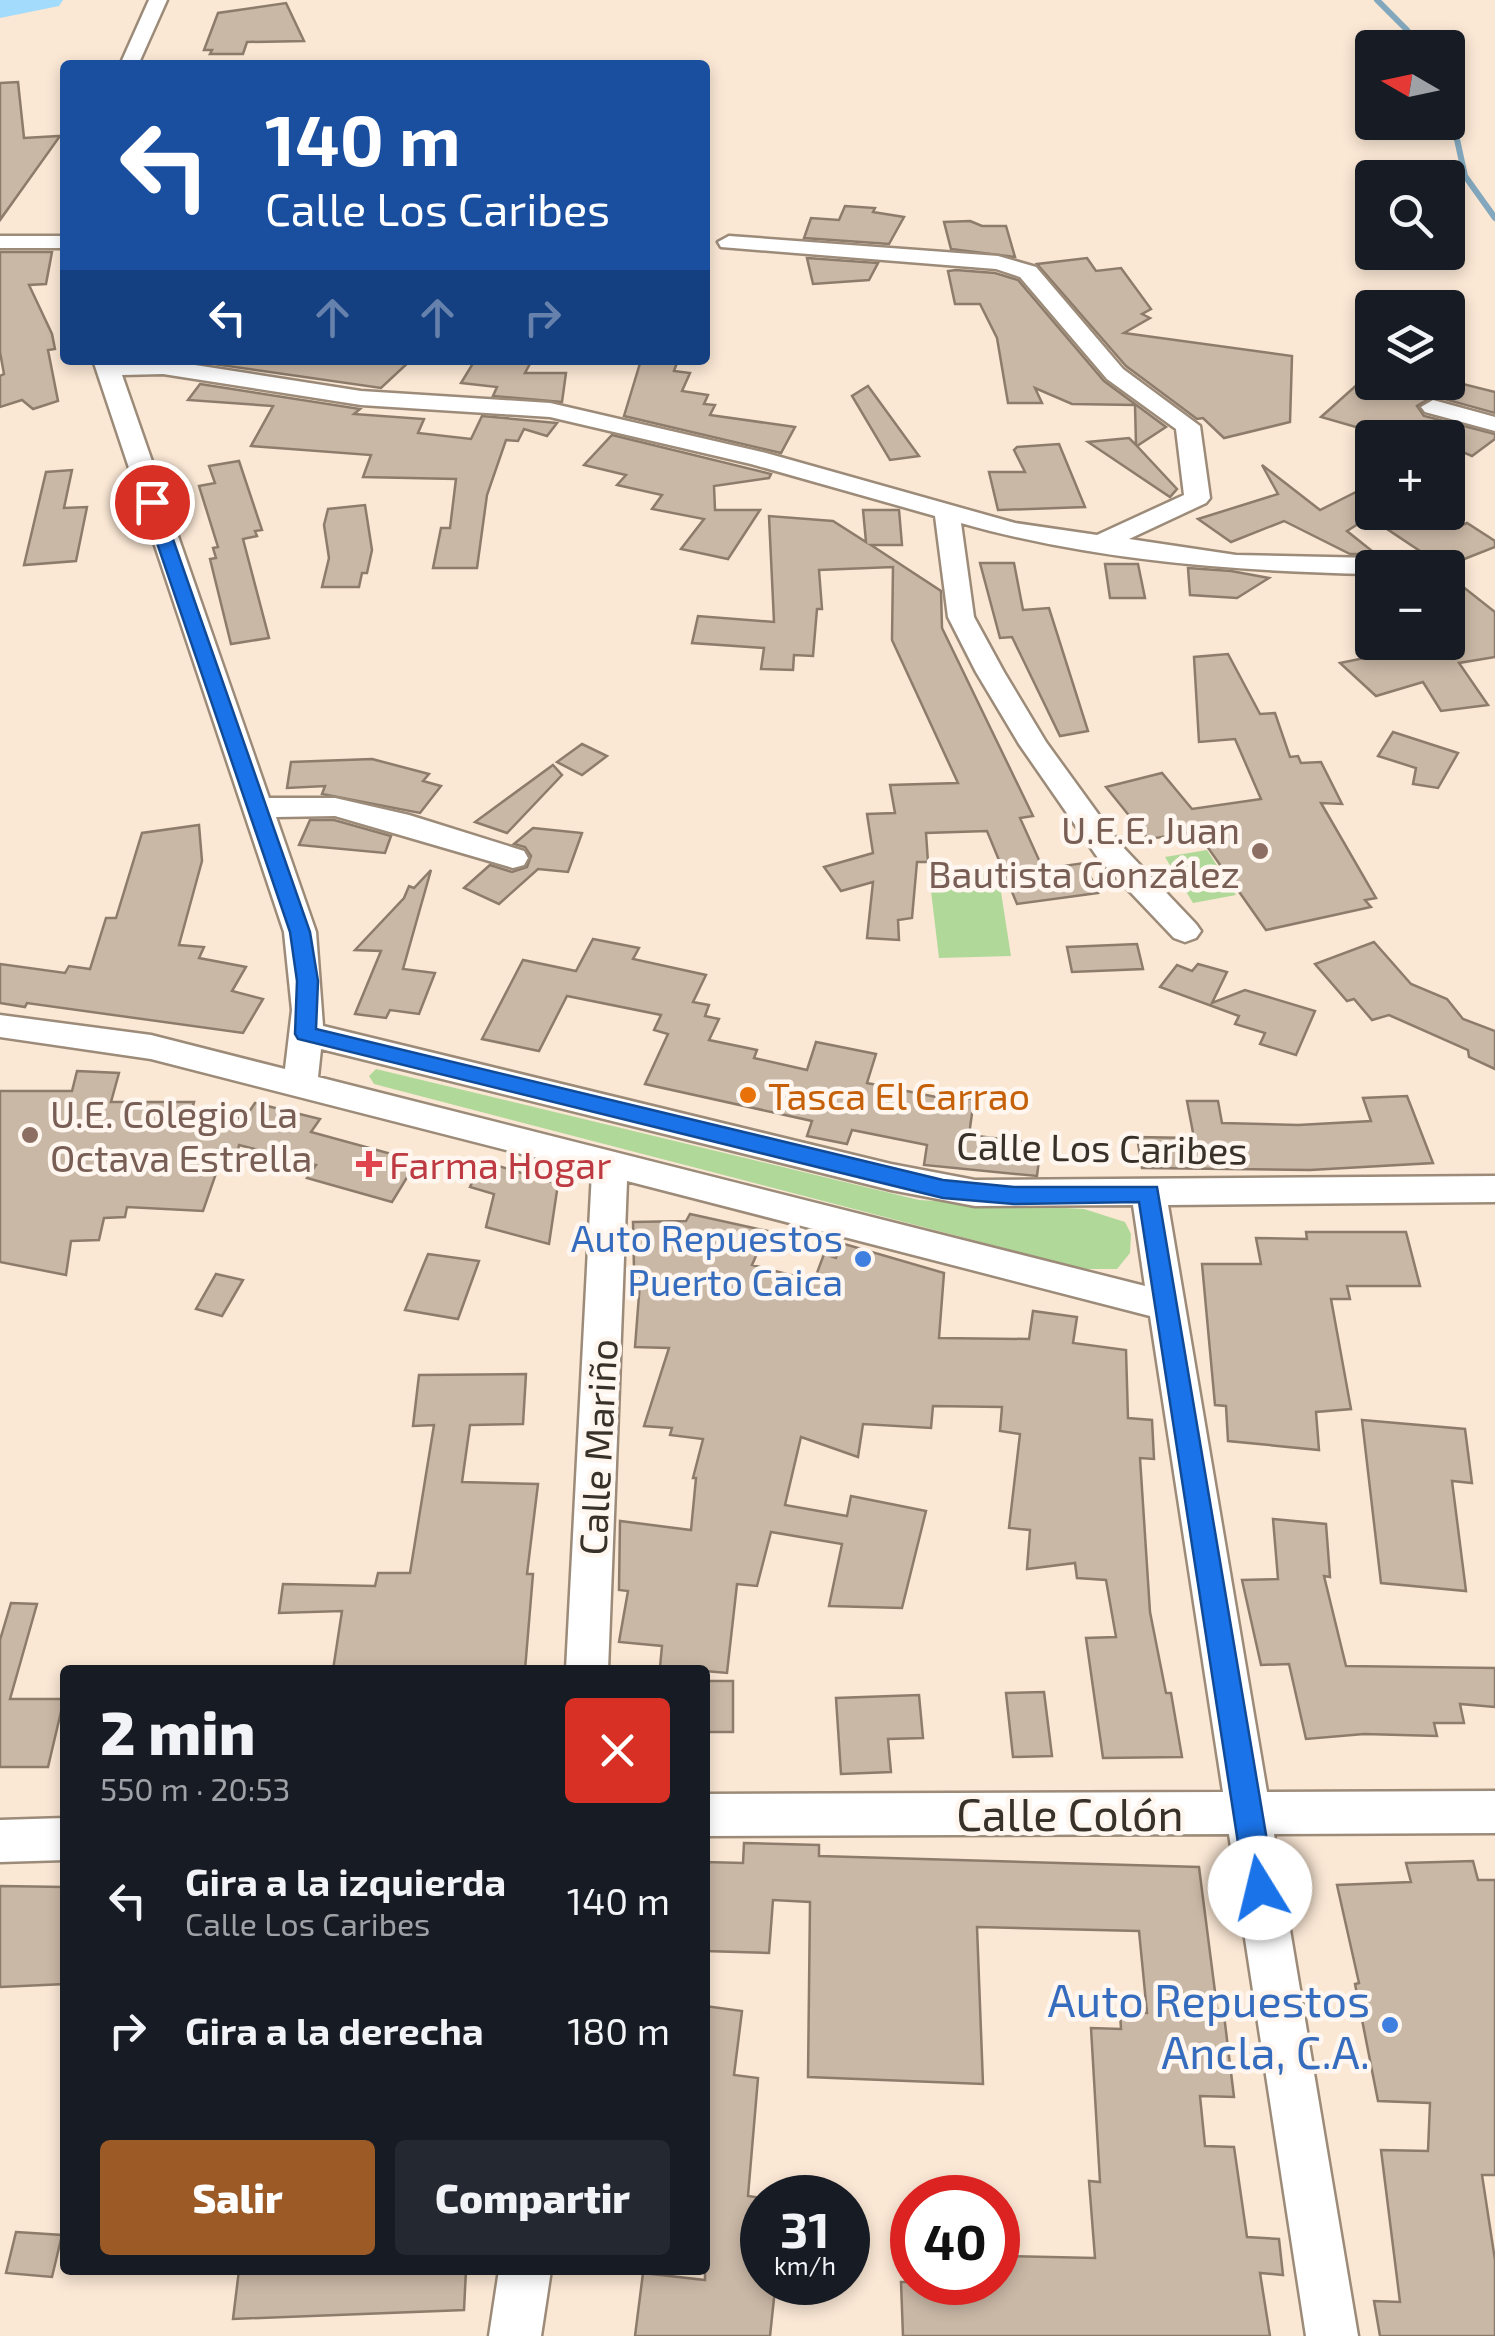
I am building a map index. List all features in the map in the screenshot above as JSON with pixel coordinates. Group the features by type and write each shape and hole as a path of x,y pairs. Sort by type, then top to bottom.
{"street":[{"path":"131,60 157,3"},
{"path":"0,242 60,242"},
{"path":"729,242 998,264 1028,272 1115,374 1188,426 1197,498 1102,542"},
{"path":"300,1086 308,981 300,932 106,365 187,365 361,398 505,404 574,414 757,458 1013,530 1236,563 1355,566"},
{"path":"1433,407 1495,424"},
{"path":"948,511 961,616 990,672 1092,828 1124,870 1185,931"},
{"path":"256,808 335,808 398,822 514,858"},
{"path":"0,1026 152,1047 1167,1306"},
{"name":"Calle Los Caribes","path":"306,1034 943,1189 1014,1196 1495,1189"},
{"name":"Calle Mariño","path":"587,1665 610,1164"},
{"path":"1149,1194 1332,2336"},
{"name":"Calle Colón","path":"710,1815 1495,1812"},
{"path":"0,1841 60,1838"},
{"path":"515,2336 524,2275"}],"green space":[{"path":"1207,850 1236,895 1193,903 1165,857"},
{"path":"998,873 1011,956 939,958 929,874"},
{"path":"376,1069 919,1200 1084,1209 1125,1222 1131,1234 1130,1253 1117,1269 1084,1269 374,1084 369,1076"}],"building":[{"path":"286,3 304,41 247,42 243,54 210,54 212,50 204,50 218,13"},
{"path":"18,82 24,138 60,136 0,220 0,83"},
{"path":"845,206 875,208 873,212 904,217 889,244 804,238 811,218 839,220"},
{"path":"970,221 982,226 1006,226 1015,257 951,249 944,222"},
{"path":"0,252 52,252 46,284 29,285 52,334 55,349 48,350 58,401 33,409 22,400 0,407 0,376 4,374 0,352"},
{"path":"807,258 878,263 869,280 813,284"},
{"path":"1087,258 1096,271 1121,268 1151,309 1142,314 1150,318 1124,333 1292,356 1290,422 1224,438 1203,418 1197,419 1126,366 1037,264"},
{"path":"948,271 995,273 1018,280 1104,381 1166,427 1137,446 1177,489 1170,497 1088,442 1129,438 1136,445 1135,405 1072,404 1035,388 1042,403 1008,403 997,338 980,304 955,304"},
{"path":"221,365 406,365 381,388"},
{"path":"472,365 529,365 525,373 566,373 562,402 493,396 497,387 461,383"},
{"path":"639,365 676,365 674,371 690,373 682,391 708,395 704,404 715,405 710,415 795,427 781,453 624,416"},
{"path":"200,384 360,409 354,414 424,419 418,433 471,439 482,416 557,423 547,436 524,429 518,441 506,440 487,495 477,568 433,568 441,528 450,528 456,479 363,477 371,455 251,446 273,406 188,400"},
{"path":"1465,384 1495,392 1495,413 1448,400 1465,400"},
{"path":"868,386 919,456 890,460 852,396"},
{"path":"1355,386 1355,400 1427,400 1417,406 1424,416 1440,420 1355,420 1355,427 1321,417"},
{"path":"1465,426 1495,434 1495,439 1472,456 1465,453"},
{"path":"612,435 771,474 769,478 714,486 715,510 760,510 728,559 681,549 704,519 652,509 662,495 617,485 626,475 584,465"},
{"path":"1059,444 1085,507 998,510 989,472 1025,472 1014,450 1017,447"},
{"path":"239,461 262,530 255,531 257,536 243,539 269,638 231,644 210,559 216,558 213,548 218,547 199,486 215,483 209,466"},
{"path":"1262,465 1320,510 1355,492 1355,526 1347,531 1371,550 1350,554 1284,521 1231,542 1198,519 1278,494"},
{"path":"72,470 64,508 87,507 76,561 24,565 46,472"},
{"path":"365,505 372,550 367,573 362,573 359,587 322,587 329,558 324,525 328,509"},
{"path":"863,510 899,510 902,545 871,545 941,591 942,628 1033,816 1020,818 1043,869 1084,863 1098,893 1017,904 987,831 926,833 928,862 917,862 912,918 898,920 899,940 867,938 873,882 841,891 824,867 873,853 867,814 895,813 890,785 958,783 892,640 893,567 819,570 822,609 817,609 813,656 794,655 793,670 761,669 764,648 692,643 698,616 774,622 769,516 833,521 866,542"},
{"path":"1467,523 1495,541 1495,547 1465,559 1465,550 1418,550 1388,530 1465,530"},
{"path":"980,563 1014,563 1023,610 1049,608 1088,731 1060,736 1012,637 1000,638"},
{"path":"1105,564 1138,564 1145,598 1110,598"},
{"path":"1188,568 1269,578 1237,598 1190,595"},
{"path":"1465,588 1495,612 1495,657 1459,663 1488,705 1441,711 1423,682 1376,696 1340,663 1465,660"},
{"path":"1228,654 1260,714 1275,713 1290,757 1298,756 1301,763 1321,762 1342,804 1321,803 1376,898 1365,900 1371,907 1266,930 1197,832 1148,839 1106,787 1162,773 1192,809 1261,799 1235,739 1199,742 1194,657"},
{"path":"1393,732 1458,753 1438,788 1413,784 1416,768 1378,756"},
{"path":"582,744 607,756 582,775 557,762"},
{"path":"372,759 429,774 423,781 441,786 420,813 322,794 325,786 287,788 291,762"},
{"path":"553,765 562,775 507,833 475,822"},
{"path":"310,820 334,820 391,836 385,853 299,845"},
{"path":"199,825 202,861 179,945 204,947 199,958 246,967 232,991 263,999 243,1033 27,1003 25,1007 0,1003 0,964 65,973 69,966 90,969 106,918 116,918 142,833"},
{"path":"533,828 582,833 568,872 538,869 499,904 464,888 490,865 512,872 527,867 531,856 525,847 514,844"},
{"path":"431,870 403,969 435,973 419,1014 390,1010 386,1018 355,1014 381,951 355,950 404,898 409,886 414,888"},
{"path":"593,939 639,948 633,959 706,975 693,1002 709,1005 705,1016 719,1019 709,1040 757,1050 754,1058 807,1070 816,1042 876,1054 867,1083 936,1097 974,1099 969,1135 1041,1144 1037,1176 924,1165 927,1145 852,1130 847,1144 807,1136 812,1121 645,1084 668,1034 654,1030 661,1015 567,996 539,1051 482,1039 523,960 576,971"},
{"path":"1374,942 1411,984 1447,999 1463,1019 1495,1031 1495,1069 1469,1057 1468,1050 1389,1015 1372,1020 1354,999 1347,1001 1315,964"},
{"path":"1137,944 1143,969 1072,972 1067,947"},
{"path":"1198,964 1227,972 1212,1003 1245,990 1315,1011 1296,1055 1260,1044 1265,1033 1235,1024 1239,1016 1160,987 1177,965 1192,971"},
{"path":"77,1071 119,1073 111,1102 194,1102 190,1118 245,1118 255,1103 320,1119 311,1132 417,1161 392,1202 307,1178 316,1165 239,1145 237,1156 222,1156 203,1211 127,1207 125,1217 104,1218 99,1240 71,1241 66,1275 0,1262 0,1091 72,1091"},
{"path":"1407,1096 1433,1163 1310,1170 1142,1168 1137,1137 1194,1138 1187,1101 1218,1101 1222,1123 1298,1125 1371,1121 1363,1098"},
{"path":"482,1161 558,1184 549,1244 486,1227 494,1194 470,1187"},
{"path":"690,1214 767,1231 752,1265 814,1281 824,1254 836,1258 841,1243 944,1273 939,1338 1029,1339 1033,1311 1077,1317 1073,1343 1126,1350 1128,1418 1152,1420 1154,1459 1140,1458 1150,1612 1166,1693 1171,1693 1182,1757 1103,1758 1086,1638 1116,1637 1106,1580 1077,1578 1075,1563 1027,1569 1030,1530 1009,1528 1020,1434 1000,1431 1002,1407 933,1406 931,1428 863,1424 858,1457 801,1437 785,1505 847,1516 851,1496 926,1511 902,1608 829,1606 842,1544 771,1532 757,1586 737,1584 727,1673 710,1671 710,1665 660,1665 662,1646 619,1642 628,1591 619,1590 620,1521 691,1530 693,1478 703,1439 670,1435 672,1428 644,1426 669,1348 635,1347 641,1269 634,1269 633,1222 686,1221"},
{"path":"1306,1232 1406,1232 1420,1286 1347,1286 1350,1299 1331,1299 1351,1409 1316,1412 1319,1450 1228,1441 1226,1406 1215,1405 1202,1264 1261,1264 1256,1238 1307,1239"},
{"path":"428,1254 479,1261 458,1319 405,1310"},
{"path":"216,1274 243,1280 222,1316 196,1309"},
{"path":"526,1374 523,1424 470,1425 462,1482 538,1484 527,1574 533,1574 525,1665 334,1665 342,1611 279,1613 283,1584 375,1586 378,1573 410,1573 434,1425 413,1426 419,1375"},
{"path":"1362,1420 1465,1429 1472,1483 1452,1481 1466,1591 1381,1583"},
{"path":"1273,1519 1326,1524 1330,1577 1324,1576 1346,1666 1495,1668 1495,1707 1460,1704 1464,1723 1434,1723 1437,1736 1364,1734 1306,1739 1289,1664 1261,1665 1242,1580 1278,1579"},
{"path":"11,1603 37,1604 10,1699 60,1699 48,1767 0,1767 0,1640"},
{"path":"710,1681 733,1681 733,1732 710,1732"},
{"path":"1044,1692 1052,1756 1013,1757 1006,1693"},
{"path":"919,1695 923,1738 888,1739 891,1772 841,1774 836,1698"},
{"path":"744,1843 819,1845 819,1856 1199,1867 1218,2015 1224,2015 1234,2097 1200,2096 1205,2146 1234,2147 1247,2237 1279,2239 1283,2275 1260,2273 1270,2336 903,2336 902,2305 1020,2305 1020,2256 1095,2258 1089,2181 1100,2182 1091,2028 1121,2029 1120,2012 1147,2013 1139,1931 977,1927 983,2084 808,2077 810,1902 773,1900 769,1953 710,1951 710,1862 743,1863"},
{"path":"1473,1861 1478,1880 1495,1880 1495,2175 1482,2175 1495,2260 1495,2336 1380,2336 1374,2301 1400,2302 1381,2150 1428,2151 1430,2103 1378,2101 1355,1984 1359,1983 1337,1885 1411,1882 1406,1863"},
{"path":"0,1886 60,1887 60,1984 0,1987"},
{"path":"710,2007 742,2011 734,2075 758,2078 750,2175 740,2175 740,2305 773,2305 770,2336 635,2336 643,2275 705,2280 705,2275 710,2275"},
{"path":"16,2232 60,2235 52,2277 6,2273"},
{"path":"238,2275 466,2275 464,2310 233,2319"}],"waterway":[{"path":"0,9 48,0"},
{"path":"1377,0 1407,30"},
{"path":"1457,140 1465,176 1495,218"}],"place":[{"name":"U.E.E. Juan Bautista González","path":"1260,851"},
{"name":"Tasca El Carrao","path":"748,1095"},
{"name":"U.E. Colegio La Octava Estrella","path":"30,1135"},
{"name":"Farma Hogar","path":"369,1164"},
{"name":"Auto Repuestos Puerto Caica","path":"863,1259"},
{"name":"Auto Repuestos Ancla, C.A.","path":"1390,2025"}],"route":[{"path":"152,502 300,932 308,981 306,1034 943,1189 1014,1196 1149,1194 1260,1888"}]}
